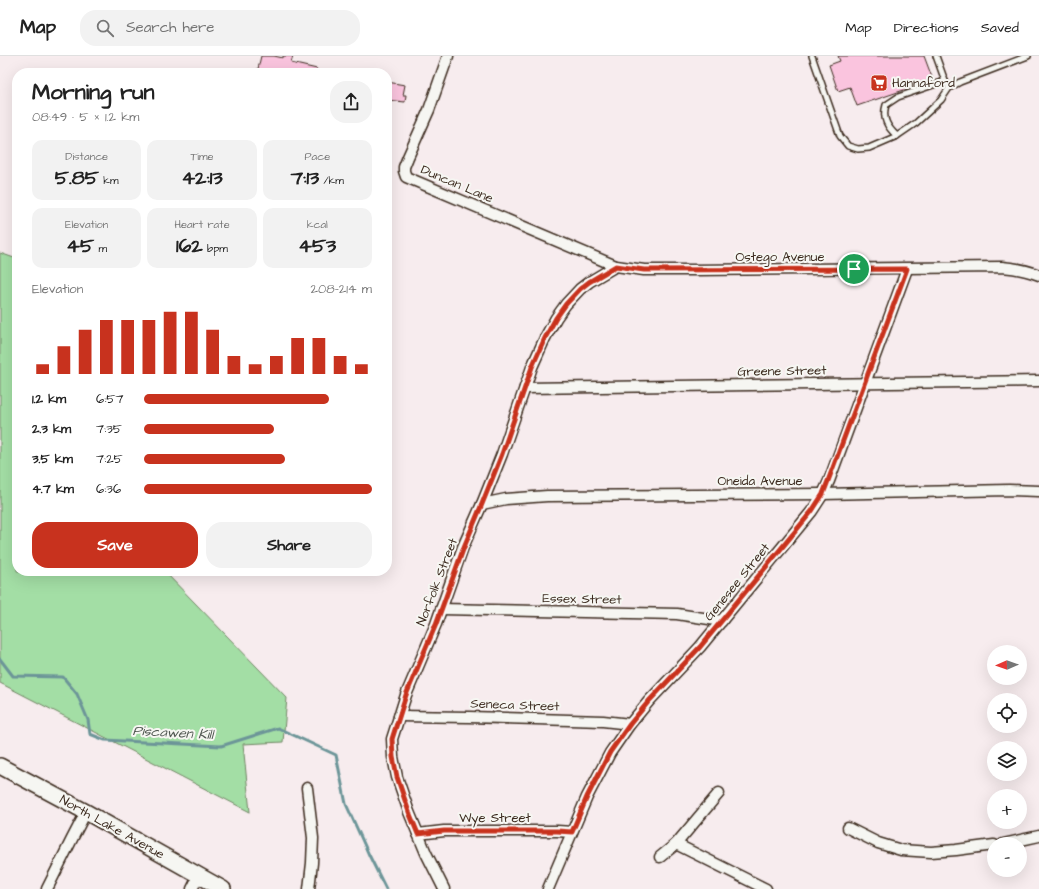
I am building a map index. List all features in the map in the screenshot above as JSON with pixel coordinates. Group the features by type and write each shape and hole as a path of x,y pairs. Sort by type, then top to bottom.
{"street":[{"name":"Duncan Lane","path":"448,56 429,110 404,167 406,176 616,266"},
{"name":"Ostego Avenue","path":"616,266 644,270 1010,267 1039,275"},
{"name":"Norfolk Street","path":"444,889 409,812 397,777 393,757 392,739 406,695 436,624 464,547 502,454 532,367 545,338 566,304 580,289 616,266"},
{"name":"Genesee Street","path":"548,889 587,797 610,752 649,701 700,647 812,511 823,494 907,269"},
{"name":"Greene Street","path":"525,388 1039,381"},
{"name":"Oneida Avenue","path":"482,504 506,499 547,496 823,494 1009,490 1039,491"},
{"name":"Essex Street","path":"441,609 677,614 722,620"},
{"name":"Seneca Street","path":"399,716 468,716 630,724"},
{"name":"North Lake Avenue","path":"0,766 86,812 223,889"},
{"path":"307,788 313,838 312,863 308,889"},
{"path":"660,857 676,844 719,793"},
{"path":"47,889 86,812"},
{"path":"848,828 878,843 901,850 931,852 987,846"},
{"name":"Wye Street","path":"418,834 444,831 572,832"},
{"path":"1027,839 1039,836"},
{"path":"676,844 766,889"},
{"path":"192,889 199,875"}],"lane":[{"path":"812,56 840,136 848,146 858,149 869,148 897,136 916,123 936,105 949,88 960,82 1028,56"},
{"path":"936,56 949,88"},
{"path":"897,136 886,124 884,117 886,105 898,97 945,81"}],"green space":[{"path":"0,253 12,257 12,576 169,576 287,698 283,742 243,744 250,812 0,683"}],"building":[{"path":"261,56 283,58 283,56 293,56 291,63 313,68 258,68"},
{"name":"Hannaford","path":"838,56 924,56 933,80 857,106 850,87 838,91 829,65 840,61"},
{"path":"392,83 405,85 403,95 406,95 405,102 392,101"}],"waterway":[{"name":"Piscawen Kill","path":"0,659 13,676 63,677 77,694 88,720 90,734 105,740 221,746 278,728 336,755 346,804 386,889"}],"place":[{"name":"Hannaford","path":"879,83"}],"route":[{"path":"616,266 644,270 854,269 907,269 823,494 812,511 700,647 649,701 630,724 610,752 587,797 572,832 444,831 418,834 397,777 393,757 392,739 406,695 436,624 464,547 502,454 532,367 545,338 566,304 589,282 616,266"}]}
